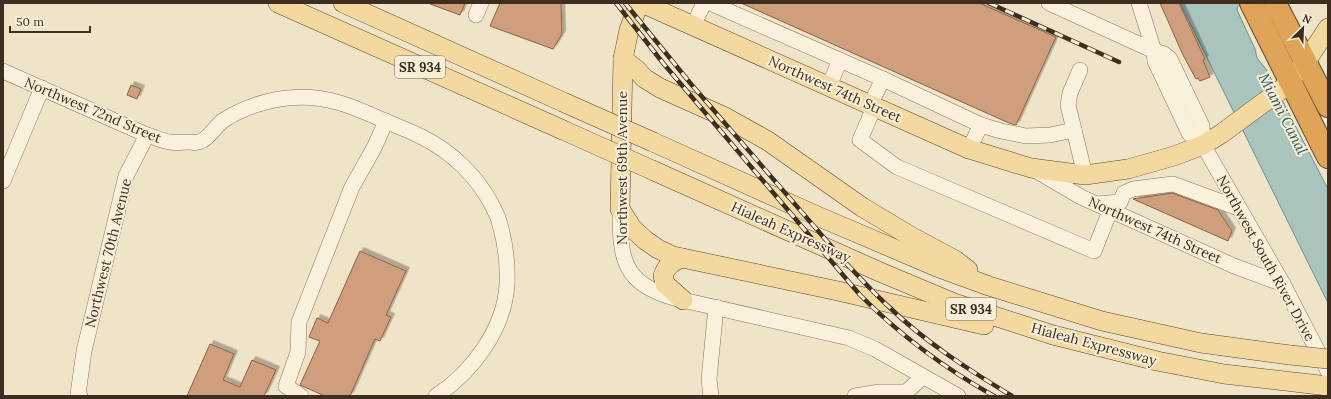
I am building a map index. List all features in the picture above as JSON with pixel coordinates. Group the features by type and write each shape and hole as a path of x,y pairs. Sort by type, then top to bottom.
{"highway":[{"path":"1251,3 1285,87 1328,157"},
{"path":"1275,3 1328,106"}],"main road":[{"name":"Hialeah Expressway","path":"278,3 886,275 954,303 1053,335 1157,361 1224,374 1319,385"},
{"name":"Hialeah Expressway","path":"343,3 823,218 937,267 989,286 1102,321 1201,343 1328,359"},
{"name":"Northwest 69th Avenue","path":"620,209 623,59 629,30 639,3"},
{"name":"Northwest 74th Street","path":"642,3 969,149 1031,168 1085,175 1128,169 1174,156 1203,145 1221,134 1285,87 1305,63 1328,28"},
{"path":"623,59 637,70 644,78 660,88 737,123 772,143 862,207 912,237 955,260 989,286"},
{"path":"622,100 641,90 660,88"},
{"path":"620,209 632,228 651,245 665,253 682,258 838,291 984,325 1019,324"},
{"path":"682,258 668,265 663,276 665,284 683,300"}],"street":[{"path":"693,26 704,3"},
{"path":"710,3 1002,132 1026,136 1074,130"},
{"path":"1049,3 1128,38 1154,52"},
{"name":"Northwest South River Drive","path":"1139,3 1154,52 1155,61 1189,133 1203,145 1283,284 1328,372"},
{"path":"1128,38 1141,30 1145,20"},
{"path":"829,86 840,60"},
{"name":"Northwest 72nd Street","path":"3,70 147,135 170,142 199,142 208,136 223,120 238,112 263,103 287,98 315,97 338,101 355,107 423,137 449,154 470,172 487,196 499,220 507,270 506,291 502,312 493,332 472,365 448,388 436,396"},
{"path":"1080,70 1070,93 1068,105 1085,175"},
{"path":"883,79 860,140 897,167 1094,251 1110,211"},
{"path":"3,181 42,88"},
{"path":"301,396 286,386 298,352 299,322 352,187 374,148 386,121"},
{"path":"969,149 981,124"},
{"name":"Northwest 70th Avenue","path":"80,396 78,394 84,352 126,176 147,135"},
{"name":"Northwest 74th Street","path":"1031,168 1081,198 1234,266 1283,284"},
{"path":"1096,204 1120,202 1124,193 1133,190 1173,184 1238,208"},
{"name":"Northwest 69th Avenue","path":"620,209 620,237 622,254 633,274 650,289 683,300 849,338 875,349 958,396"},
{"path":"711,396 708,379 716,307"},
{"path":"855,396 880,392 909,394 923,377"}],"water":[{"name":"Miami Canal","path":"1180,3 1240,3 1237,10 1255,49 1257,58 1266,69 1328,189 1328,303"}],"building":[{"path":"430,3 465,3 460,15"},
{"path":"500,3 561,3 562,34 553,49 490,26"},
{"path":"741,3 979,3 1056,37 1016,125"},
{"path":"1160,3 1179,3 1205,59 1203,60 1210,77 1200,81 1198,78 1196,79 1183,55"},
{"path":"131,85 141,89 137,99 127,95"},
{"path":"1172,193 1218,210 1232,231 1228,241 1133,199"},
{"path":"360,251 406,271 386,315 391,317 380,341 375,339 350,396 325,396 300,385 320,341 309,337 317,318 328,323"},
{"path":"210,344 234,354 223,380 240,387 252,360 276,370 264,396 187,396"}],"railway":[{"path":"616,3 663,63 860,295 891,324 923,350 994,396"},
{"path":"625,3 691,84 871,290 917,332 964,366 1012,396"},
{"path":"989,3 1119,62"}]}
